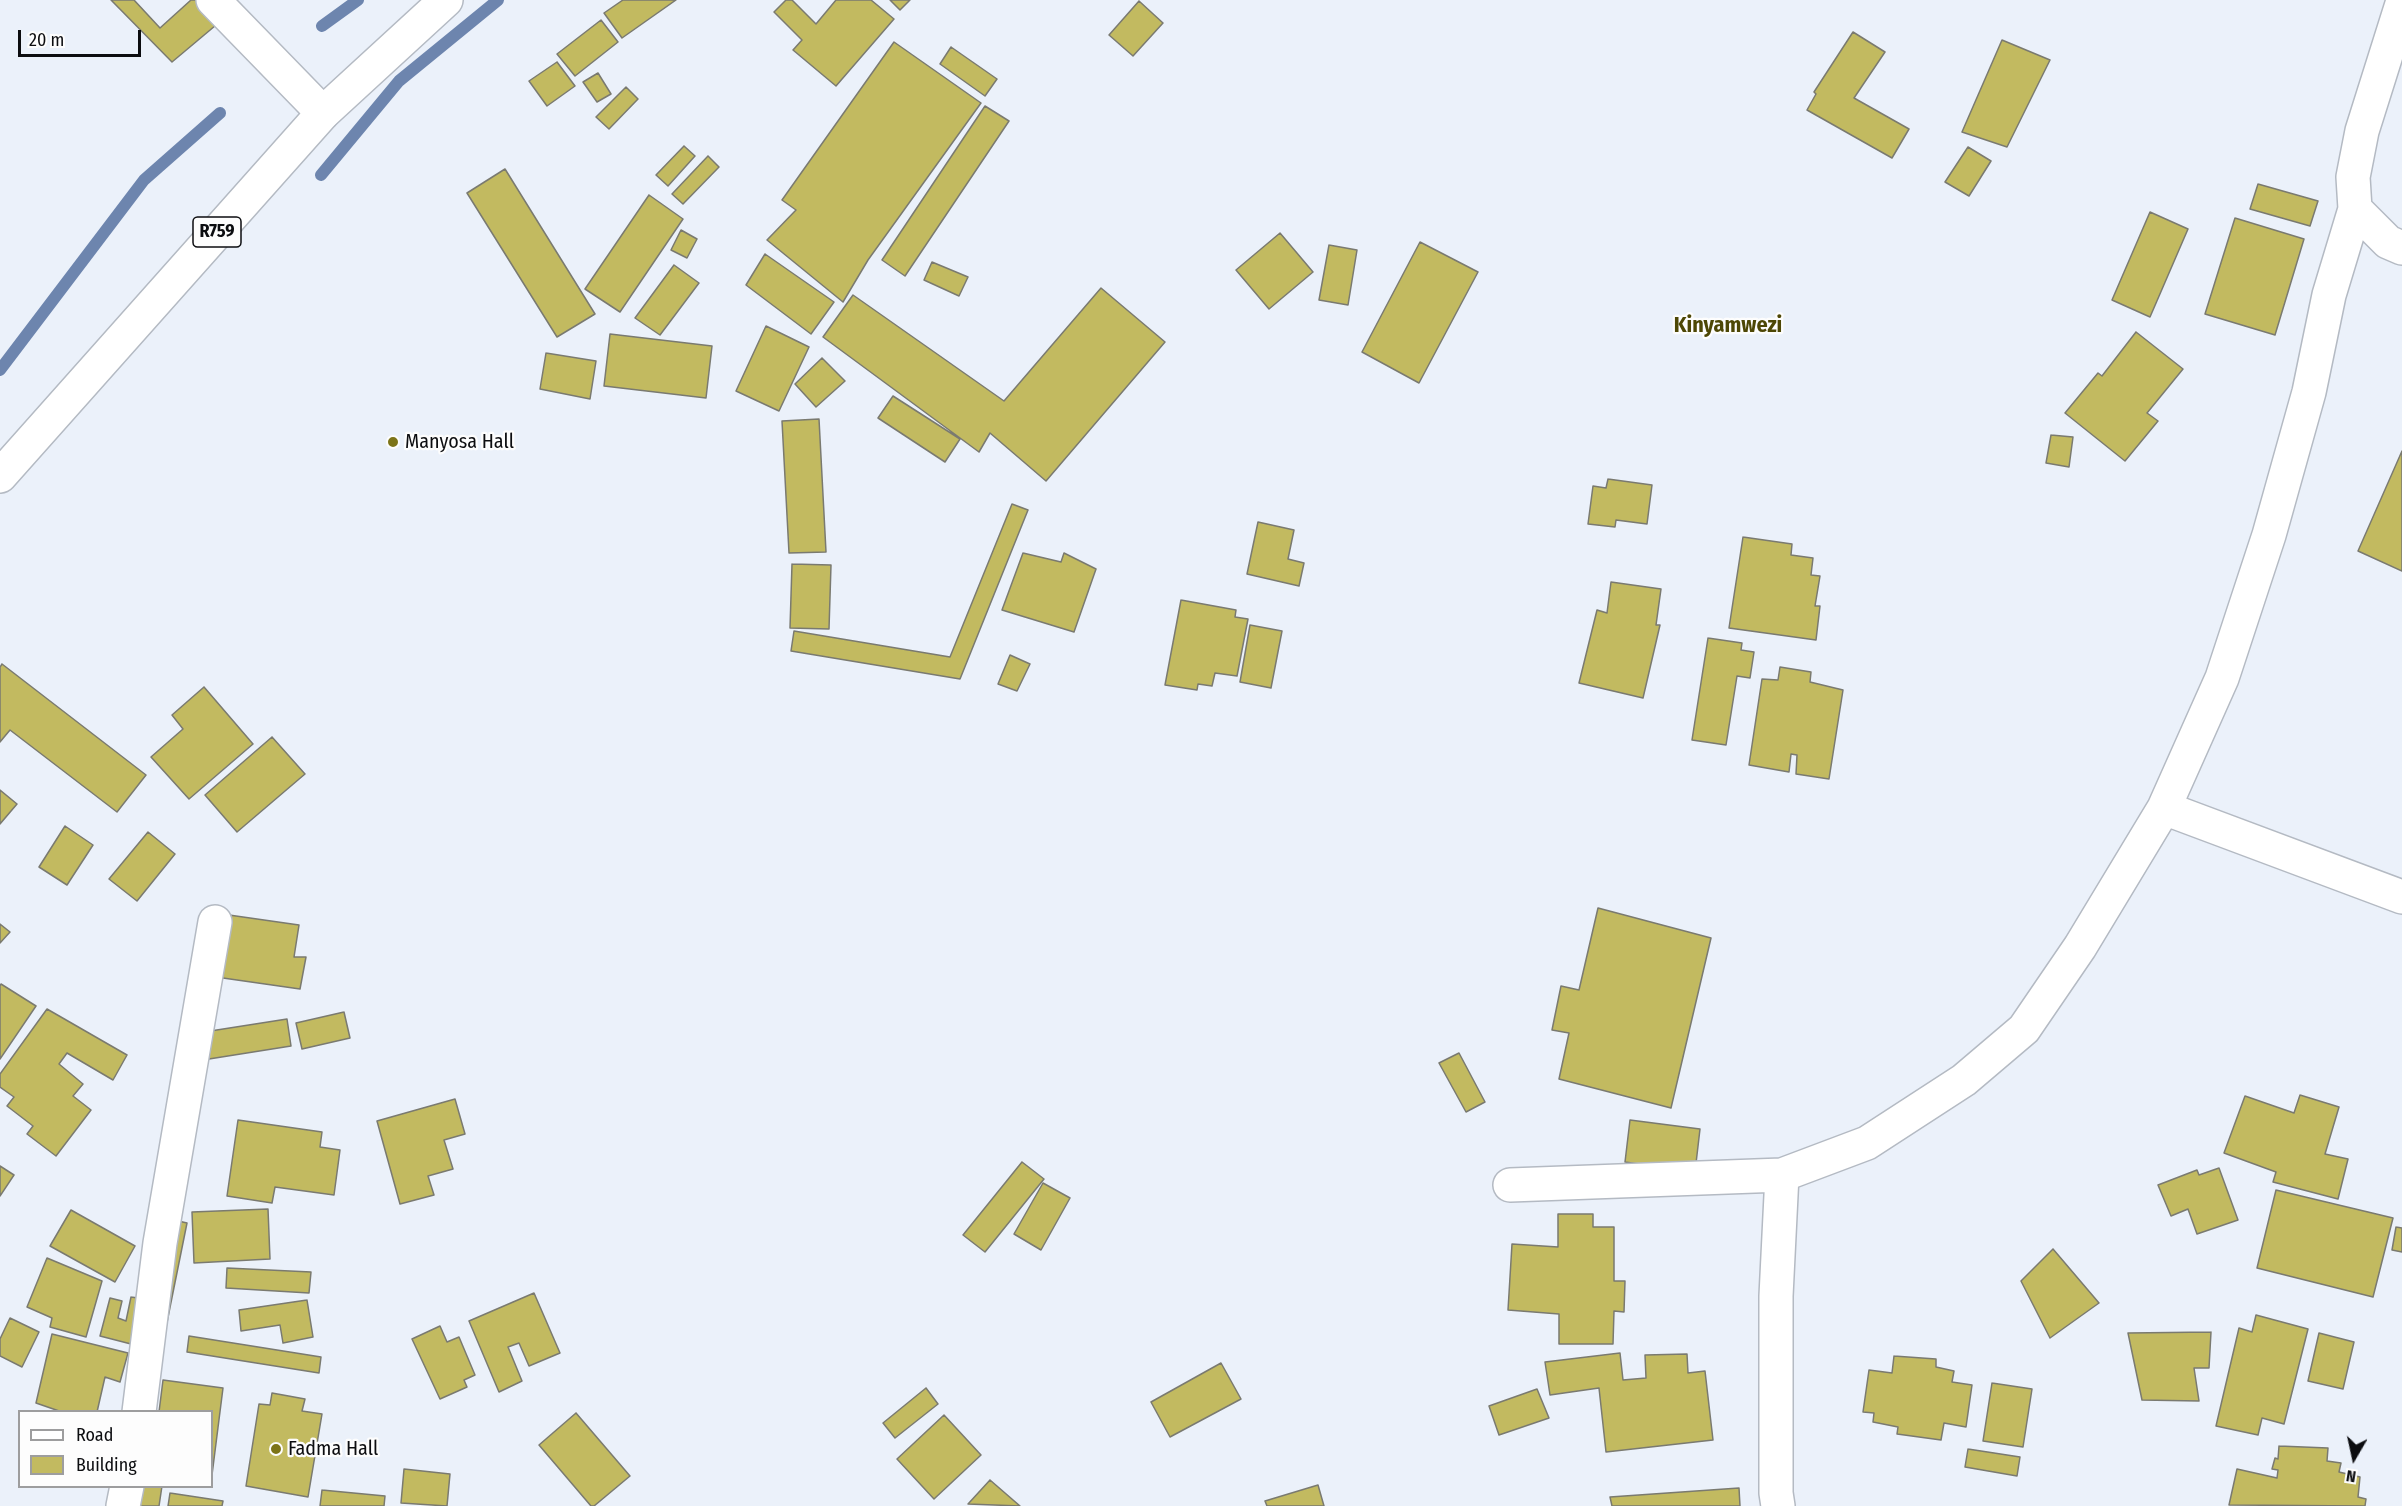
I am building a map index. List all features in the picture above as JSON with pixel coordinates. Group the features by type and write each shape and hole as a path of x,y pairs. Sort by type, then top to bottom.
{"street":[{"path":"213,0 323,113"},
{"name":"R759","path":"0,476 323,113 446,0"},
{"path":"1510,1185 1782,1175 1867,1143 1964,1080 2024,1029 2080,947 2164,808 2222,678 2269,535 2309,392 2329,296 2355,209 2353,177 2362,131 2402,4"},
{"path":"2355,209 2388,242 2402,248"},
{"path":"2164,808 2402,897"},
{"path":"139,1410 160,1243 215,922"},
{"path":"1778,1506 1776,1493 1776,1296 1782,1175"},
{"path":"123,1506 127,1488"}],"building":[{"path":"111,0 134,0 160,28 191,0 213,0 228,15 172,62"},
{"path":"623,0 676,0 622,38 604,13"},
{"path":"786,0 792,0 816,24 836,0 871,0 894,19 836,86 793,50 802,40 774,12"},
{"path":"890,0 910,0 900,10"},
{"path":"1139,1 1163,23 1133,56 1109,35"},
{"path":"601,20 618,42 575,76 557,54"},
{"path":"1853,32 1885,52 1854,98 1909,129 1892,158 1807,110 1816,94 1814,92"},
{"path":"2002,40 2050,60 2007,147 1962,132"},
{"path":"894,42 981,103 868,260 843,302 767,240 796,210 782,200"},
{"path":"951,47 997,79 985,96 940,64"},
{"path":"557,62 575,86 547,106 529,81"},
{"path":"598,73 611,94 597,102 583,82"},
{"path":"626,87 638,99 609,129 596,117"},
{"path":"985,106 1009,121 905,276 882,260"},
{"path":"684,146 695,156 668,186 656,175"},
{"path":"1968,147 1991,161 1969,196 1945,182"},
{"path":"708,156 719,167 683,204 672,194"},
{"path":"505,169 595,314 557,337 467,193"},
{"path":"2258,184 2318,201 2310,226 2250,209"},
{"path":"649,195 683,219 620,312 585,289"},
{"path":"2150,212 2188,229 2150,317 2112,300"},
{"path":"2235,218 2304,239 2275,335 2205,314"},
{"path":"681,230 697,239 687,258 671,250"},
{"path":"1280,233 1313,272 1269,309 1236,270"},
{"path":"1420,242 1478,272 1419,383 1362,352"},
{"path":"1329,245 1357,250 1348,305 1319,300"},
{"path":"765,254 834,302 811,334 746,285"},
{"path":"932,262 968,277 959,296 924,280"},
{"path":"674,265 699,283 660,335 635,318"},
{"path":"1101,288 1165,342 1046,481 990,433 979,452 823,337 853,295 1004,401"},
{"path":"766,326 809,347 779,411 736,391"},
{"path":"2136,332 2183,369 2147,413 2158,421 2125,461 2065,413 2098,373 2102,376"},
{"path":"610,334 712,346 706,398 604,386"},
{"path":"546,353 596,361 590,399 540,389"},
{"path":"822,358 845,381 816,407 795,384"},
{"path":"893,396 960,439 945,462 878,418"},
{"path":"819,419 826,552 789,553 782,421"},
{"path":"2051,435 2073,437 2069,467 2046,463"},
{"path":"2402,451 2402,571 2358,551"},
{"path":"1608,479 1652,485 1647,524 1616,520 1615,527 1588,524 1593,486 1606,488"},
{"path":"1012,504 1028,510 960,679 791,651 794,631 950,657"},
{"path":"1258,522 1294,530 1288,559 1304,563 1299,586 1247,574"},
{"path":"1743,537 1792,544 1791,555 1813,558 1811,575 1820,576 1815,606 1820,606 1816,640 1729,628"},
{"path":"1023,553 1061,562 1064,553 1096,569 1074,632 1002,610"},
{"path":"792,564 831,565 829,629 790,628"},
{"path":"1611,582 1661,589 1656,625 1660,625 1643,698 1579,683 1597,610 1607,613"},
{"path":"1181,600 1236,610 1235,617 1248,619 1237,676 1215,673 1212,686 1198,684 1197,690 1165,685"},
{"path":"1250,625 1282,631 1271,688 1240,682"},
{"path":"1708,638 1742,643 1741,650 1754,652 1750,678 1737,676 1726,745 1692,740"},
{"path":"1010,655 1030,664 1017,691 998,684"},
{"path":"2,664 146,775 117,812 10,730 0,742 0,667"},
{"path":"1780,667 1811,672 1810,682 1843,690 1829,779 1796,774 1797,755 1791,754 1789,772 1749,765 1762,679 1778,680"},
{"path":"204,687 253,744 189,799 151,757 183,729 172,715"},
{"path":"272,737 305,774 237,832 205,795"},
{"path":"0,790 17,804 0,824"},
{"path":"65,826 93,845 67,885 39,867"},
{"path":"148,832 175,854 137,901 109,879"},
{"path":"1598,908 1711,938 1671,1108 1559,1079 1569,1033 1552,1030 1561,986 1579,990"},
{"path":"222,914 299,925 294,957 306,957 300,989 216,977"},
{"path":"0,924 10,932 0,943"},
{"path":"1,984 36,1006 0,1059 0,986"},
{"path":"47,1009 127,1055 113,1080 67,1053 59,1064 83,1084 73,1096 91,1110 56,1156 27,1134 33,1126 7,1106 14,1097 0,1087 0,1074"},
{"path":"344,1012 350,1038 302,1049 296,1023"},
{"path":"287,1019 291,1046 209,1059 204,1032"},
{"path":"1459,1053 1485,1102 1466,1112 1439,1063"},
{"path":"2300,1095 2339,1107 2325,1154 2348,1159 2338,1199 2273,1182 2276,1172 2224,1153 2245,1096 2294,1113"},
{"path":"455,1099 465,1134 444,1140 453,1169 428,1176 434,1195 400,1204 377,1121"},
{"path":"238,1120 322,1132 320,1147 340,1150 334,1195 275,1187 272,1203 227,1196"},
{"path":"1630,1120 1700,1129 1695,1172 1625,1162"},
{"path":"1022,1162 1044,1179 985,1252 963,1235"},
{"path":"0,1166 14,1175 0,1196"},
{"path":"2219,1168 2238,1220 2197,1234 2188,1209 2171,1216 2158,1185 2197,1170 2199,1175"},
{"path":"1043,1183 1070,1198 1041,1250 1014,1234"},
{"path":"2276,1190 2393,1218 2373,1297 2257,1268"},
{"path":"268,1209 270,1259 194,1263 192,1212"},
{"path":"71,1210 135,1246 115,1282 50,1246"},
{"path":"1558,1214 1593,1214 1593,1227 1614,1227 1614,1281 1625,1281 1624,1312 1614,1311 1613,1344 1559,1344 1559,1314 1508,1310 1512,1244 1558,1247"},
{"path":"174,1220 187,1223 163,1342"},
{"path":"2396,1227 2402,1228 2402,1252 2392,1250"},
{"path":"2053,1249 2099,1303 2050,1338 2021,1281"},
{"path":"47,1258 102,1281 86,1337 50,1327 52,1318 27,1307"},
{"path":"227,1268 311,1272 309,1293 226,1288"},
{"path":"534,1293 560,1353 529,1366 519,1343 508,1347 522,1381 499,1392 469,1321"},
{"path":"131,1297 145,1299 131,1344 100,1336 110,1298 122,1301 118,1318 126,1321"},
{"path":"307,1300 313,1337 283,1343 280,1325 241,1331 239,1310"},
{"path":"2256,1315 2308,1329 2284,1424 2262,1418 2258,1435 2216,1426 2239,1328 2252,1332"},
{"path":"10,1318 39,1332 22,1367 0,1356 0,1339"},
{"path":"440,1326 447,1342 459,1337 475,1375 464,1380 467,1387 440,1399 412,1339"},
{"path":"2211,1332 2209,1368 2194,1368 2199,1401 2142,1400 2128,1333"},
{"path":"2319,1333 2354,1342 2343,1389 2308,1381"},
{"path":"52,1334 128,1353 120,1382 105,1377 97,1410 56,1410 36,1403"},
{"path":"189,1336 321,1357 319,1373 187,1352"},
{"path":"1620,1353 1623,1380 1646,1378 1645,1355 1687,1354 1688,1373 1705,1371 1713,1440 1606,1452 1599,1388 1550,1395 1545,1362"},
{"path":"1894,1356 1936,1359 1936,1367 1954,1371 1952,1382 1972,1385 1966,1427 1944,1423 1941,1440 1897,1434 1898,1427 1873,1422 1874,1413 1863,1412 1869,1370 1892,1373"},
{"path":"1221,1363 1241,1399 1170,1437 1151,1402"},
{"path":"163,1380 223,1388 213,1467 213,1410 159,1410"},
{"path":"1992,1383 2032,1389 2023,1447 1983,1441"},
{"path":"926,1388 938,1404 895,1438 883,1423"},
{"path":"1537,1389 1549,1418 1499,1435 1489,1406"},
{"path":"272,1393 305,1399 302,1411 322,1414 308,1497 246,1486 259,1404 270,1405"},
{"path":"576,1413 630,1476 594,1506 591,1506 539,1445"},
{"path":"944,1415 981,1455 934,1499 897,1459"},
{"path":"2279,1446 2328,1448 2327,1461 2341,1463 2339,1472 2360,1477 2358,1497 2366,1499 2365,1506 2229,1505 2237,1469 2277,1478 2278,1470 2272,1469 2275,1458 2278,1459"},
{"path":"1968,1449 2020,1457 2017,1476 1965,1467"},
{"path":"404,1469 450,1474 447,1506 401,1503"},
{"path":"990,1480 1020,1506 968,1504"},
{"path":"1318,1485 1324,1506 1267,1506 1265,1501"},
{"path":"132,1488 162,1488 159,1506 129,1506"},
{"path":"1739,1488 1740,1506 1612,1506 1610,1497"},
{"path":"322,1490 385,1496 384,1506 320,1506"},
{"path":"170,1493 223,1501 222,1506 168,1506"}],"waterway":[{"path":"322,26 358,0"},
{"path":"321,175 399,81 498,0"},
{"path":"0,370 144,180 220,113"}],"place":[{"name":"Manyosa Hall","path":"393,442"},
{"name":"Fadma Hall","path":"276,1449"}],"district":[{"name":"Kinyamwezi","path":"1728,326"}]}
